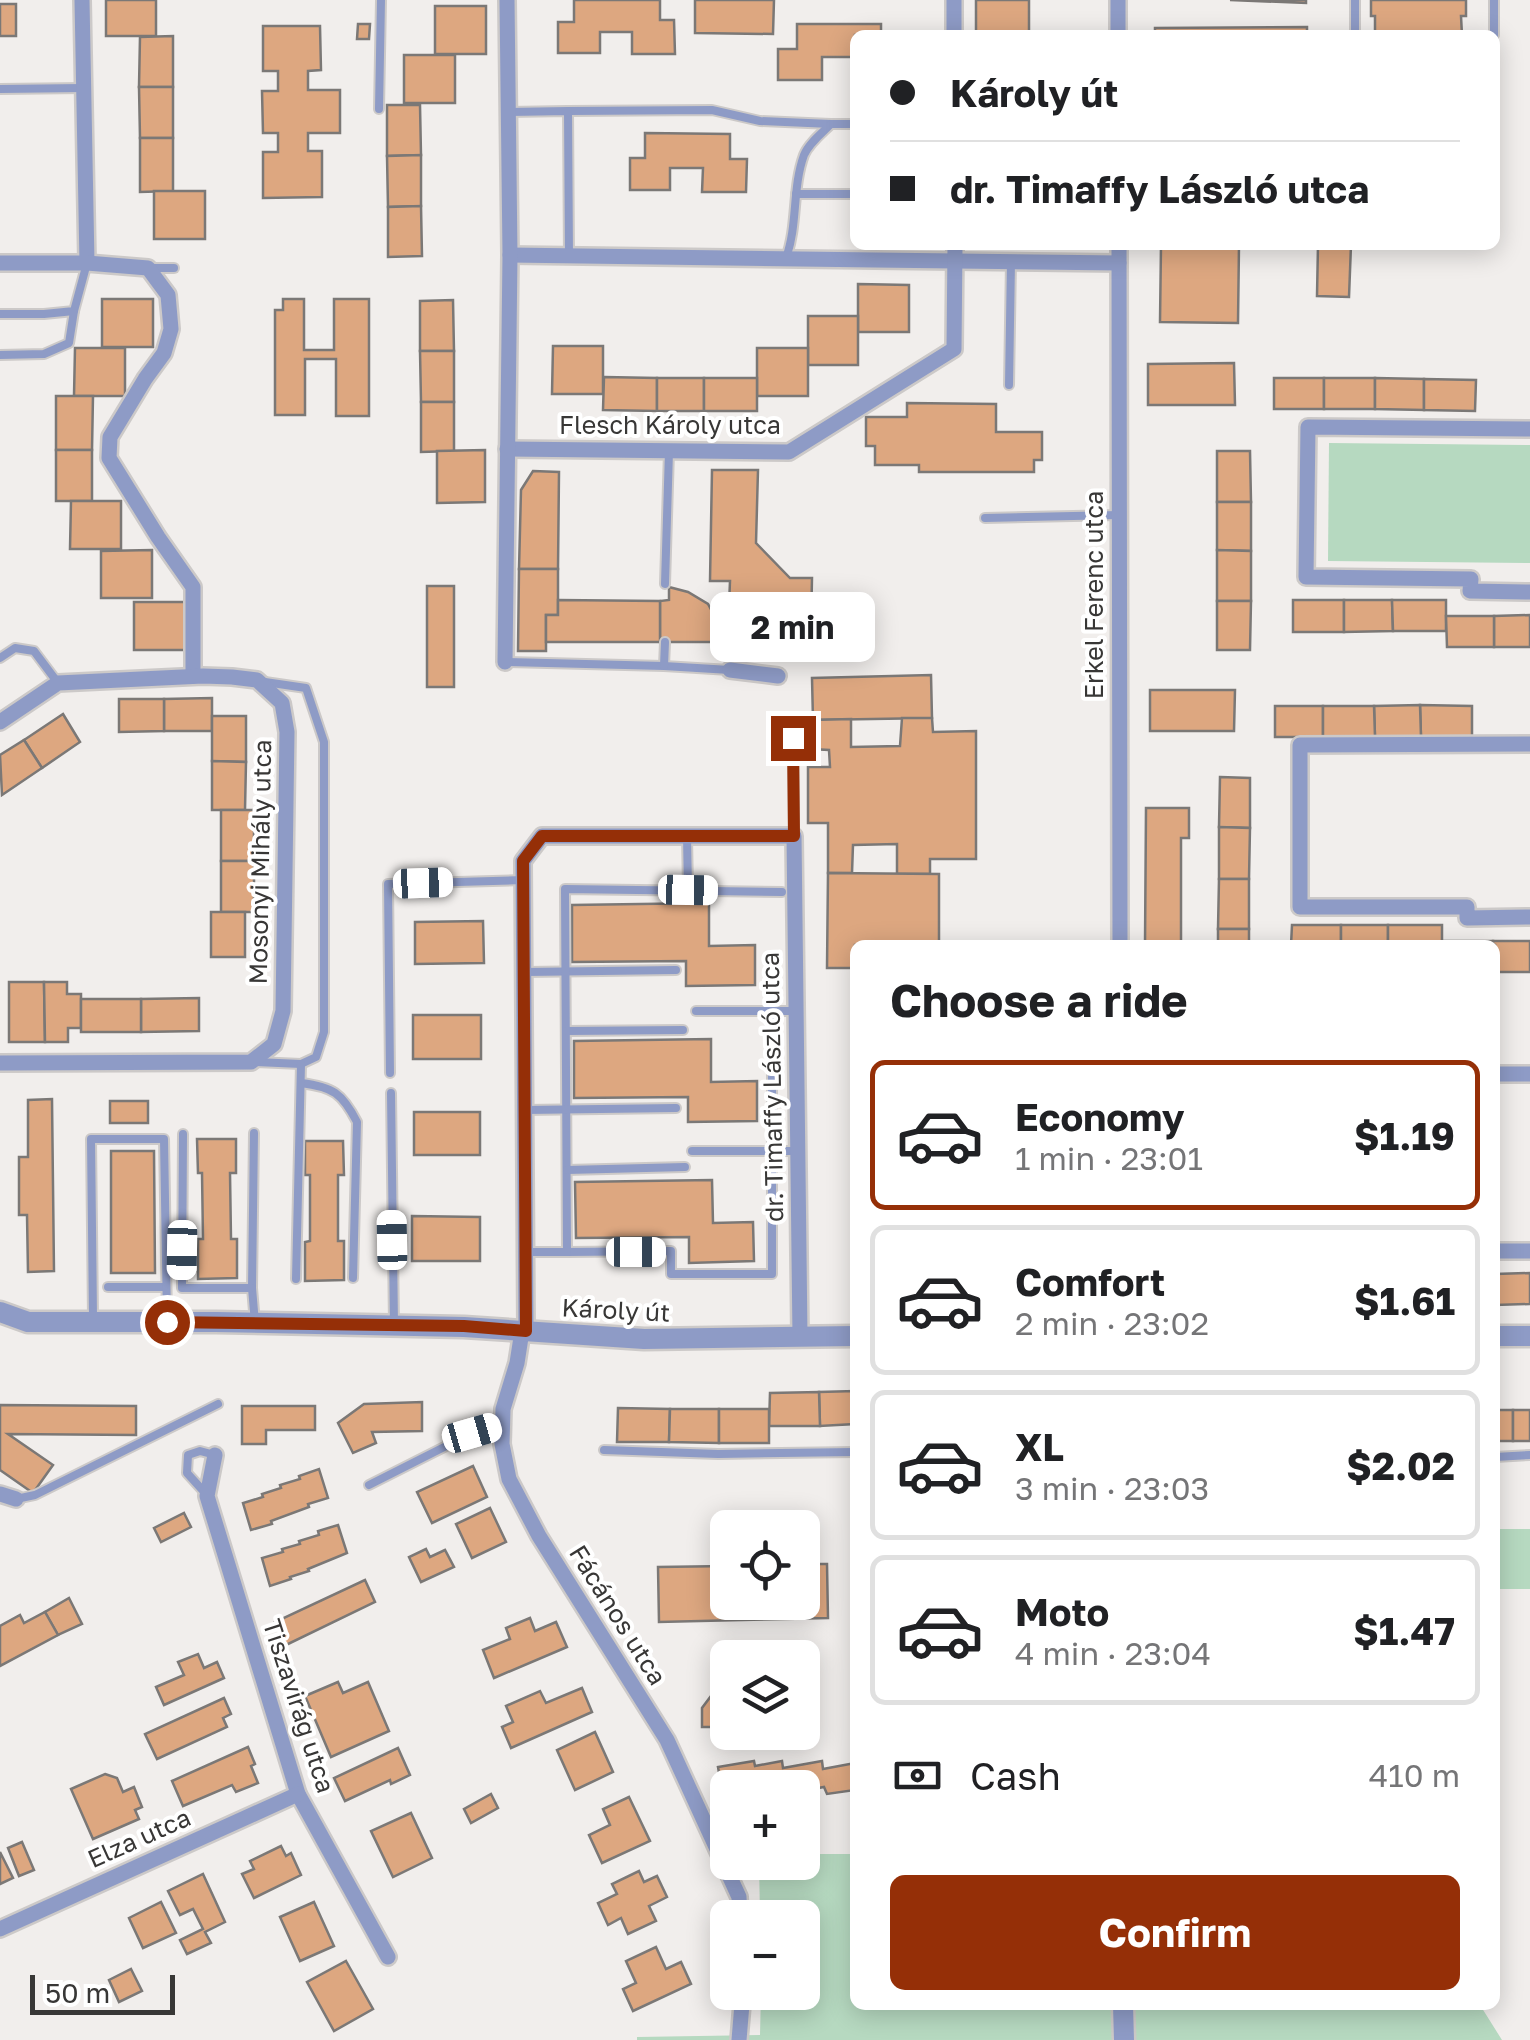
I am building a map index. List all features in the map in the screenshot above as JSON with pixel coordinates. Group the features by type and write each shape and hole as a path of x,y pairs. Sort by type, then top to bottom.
{"street":[{"path":"82,0 87,263"},
{"path":"505,662 510,256 507,0"},
{"path":"954,0 954,30"},
{"path":"1118,0 1118,30"},
{"name":"Erkel Ferenc utca","path":"1119,250 1120,940"},
{"path":"510,256 785,261 955,252 1011,261 1119,263"},
{"name":"Flesch Károly utca","path":"508,449 790,452 954,349 955,252"},
{"path":"0,263 148,268 168,296 171,329 164,353 110,437 109,458 193,587 193,676"},
{"path":"1530,429 1308,426 1306,577 1470,579 1470,591 1530,592"},
{"path":"730,670 778,676"},
{"path":"0,722 58,683 193,676 258,680"},
{"name":"Mosonyi Mihály utca","path":"252,1062 274,1044 284,991 288,732 282,703 258,680"},
{"path":"1530,744 1300,745 1300,907 1467,907 1466,918 1530,918"},
{"path":"524,1331 523,861 542,836 794,836"},
{"name":"dr. Timaffy László utca","path":"794,836 800,1338"},
{"path":"0,1063 252,1062"},
{"path":"1500,1074 1530,1074"},
{"path":"1500,1251 1530,1251"},
{"path":"0,1312 28,1322 85,1323"},
{"name":"Károly út","path":"85,1323 394,1325 644,1339 850,1336"},
{"name":"Fácános utca","path":"524,1331 503,1409 502,1444 509,1478 540,1536 667,1740 738,1900"},
{"path":"1500,1336 1530,1336"},
{"name":"Tiszavirág utca","path":"215,1455 207,1496 298,1794 388,1957"},
{"name":"Elza utca","path":"0,1929 298,1794"},
{"path":"739,2040 742,2010"},
{"path":"1123,2010 1124,2040"}],"lane":[{"path":"379,109 382,0"},
{"path":"1355,0 1355,30"},
{"path":"1494,0 1494,30"},
{"path":"0,89 83,88"},
{"path":"508,112 712,110 760,121 850,124"},
{"path":"568,111 569,256"},
{"path":"785,261 791,245 805,151 831,124"},
{"path":"796,194 850,194"},
{"path":"1009,386 1011,261"},
{"path":"0,355 44,354 69,343 87,263"},
{"path":"148,268 174,268"},
{"path":"0,314 74,311"},
{"path":"665,584 669,452"},
{"path":"986,518 1118,515"},
{"path":"664,666 665,642"},
{"path":"0,658 15,648 34,652 58,683"},
{"path":"505,662 730,670"},
{"path":"252,1062 301,1064 316,1056 324,1032 324,742 306,688 258,680"},
{"name":"dr. Timaffy László utca","path":"793,738 794,836"},
{"path":"687,836 688,890"},
{"path":"390,1073 388,884 523,880"},
{"path":"567,1252 565,889 782,892"},
{"path":"524,972 676,970"},
{"path":"526,1252 671,1252 671,1274 772,1274 772,1011"},
{"path":"696,1012 796,1011"},
{"path":"566,1030 683,1030"},
{"path":"296,1279 301,1064"},
{"path":"300,1082 326,1086 346,1101 356,1122 353,1278"},
{"path":"390,1093 394,1325"},
{"path":"525,1110 676,1108"},
{"path":"254,1133 255,1322"},
{"path":"183,1134 182,1288 252,1288"},
{"path":"85,1323 92,1312 91,1139 164,1139 167,1322"},
{"path":"692,1151 798,1151"},
{"path":"566,1170 685,1167"},
{"path":"108,1287 165,1287"},
{"path":"8,1496 34,1495 218,1404"},
{"path":"368,1486 472,1433 502,1424"},
{"path":"604,1450 718,1454 850,1452"},
{"path":"207,1496 188,1473 188,1454 200,1451 215,1455"},
{"path":"1500,1456 1530,1456"}],"green space":[{"path":"1329,443 1530,445 1530,563 1328,561"},
{"path":"1500,1529 1530,1529 1530,1589 1500,1589"},
{"path":"820,1854 850,1854 850,2010 1483,2010 1502,2040 637,2040 760,2035 761,2010 820,2010 820,1900 760,1900 759,1880 820,1880"}],"building":[{"path":"106,0 156,0 156,36 106,36"},
{"path":"574,0 660,0 660,20 674,20 675,54 632,54 632,32 600,32 600,53 558,53 558,22 574,22"},
{"path":"695,0 774,0 773,34 695,33"},
{"path":"976,0 1029,0 1029,30 976,30"},
{"path":"1230,0 1306,0 1306,3"},
{"path":"1371,0 1466,0 1462,30 1375,30 1375,16 1371,16"},
{"path":"0,4 16,4 16,36 0,36"},
{"path":"435,6 486,6 486,54 435,54"},
{"path":"358,24 370,24 369,39 357,39"},
{"path":"797,24 881,24 881,30 850,30 850,57 822,57 822,80 778,80 778,49 797,49"},
{"path":"263,26 320,26 321,70 308,71 308,90 340,90 340,133 308,133 308,151 322,151 322,197 263,198 263,152 278,152 278,133 263,133 262,91 278,91 278,71 263,71"},
{"path":"1307,27 1307,30 1155,30"},
{"path":"173,36 173,87 139,87 140,37"},
{"path":"404,55 455,55 455,103 404,103"},
{"path":"139,87 173,87 173,138 140,138"},
{"path":"387,105 420,105 421,155 387,156"},
{"path":"645,133 730,134 730,159 747,159 746,192 702,192 703,168 670,168 670,190 630,190 630,158 645,158"},
{"path":"140,138 173,138 173,191 140,192"},
{"path":"421,155 421,206 388,207 387,156"},
{"path":"154,191 205,191 205,239 154,239"},
{"path":"421,206 422,256 388,257 388,207"},
{"path":"1161,250 1239,250 1238,323 1160,322"},
{"path":"1318,250 1351,250 1349,297 1317,296"},
{"path":"858,284 909,285 909,332 858,332"},
{"path":"102,299 153,299 153,347 102,347"},
{"path":"283,299 304,299 304,350 334,350 334,299 369,299 369,416 336,416 336,359 305,359 305,415 275,415 275,310 283,310"},
{"path":"453,300 454,351 420,351 420,301"},
{"path":"808,316 858,316 858,365 808,365"},
{"path":"553,346 603,346 603,394 552,394"},
{"path":"75,348 125,348 125,396 74,396"},
{"path":"757,348 808,348 808,396 757,396"},
{"path":"420,351 454,351 454,402 421,402"},
{"path":"1234,363 1235,405 1148,405 1148,364"},
{"path":"604,377 657,378 657,411 603,410"},
{"path":"657,378 704,378 704,411 657,411"},
{"path":"704,378 757,378 757,411 704,411"},
{"path":"1274,378 1324,378 1324,409 1274,409"},
{"path":"1324,378 1375,378 1375,409 1324,409"},
{"path":"1375,378 1424,379 1424,410 1375,409"},
{"path":"1424,379 1476,380 1475,411 1424,410"},
{"path":"56,396 93,396 92,450 56,450"},
{"path":"421,402 454,402 454,451 421,452"},
{"path":"907,403 996,404 996,432 1042,432 1042,460 1034,460 1034,472 919,472 919,465 875,465 875,446 866,446 866,417 907,417"},
{"path":"56,450 92,450 92,501 56,501"},
{"path":"485,450 485,502 437,503 437,451"},
{"path":"1217,451 1250,451 1251,502 1217,502"},
{"path":"712,470 758,470 756,543 790,578 812,578 811,626 764,625 764,606 729,606 730,581 710,581"},
{"path":"533,471 559,472 558,569 519,569 521,490"},
{"path":"71,501 121,501 121,549 70,549"},
{"path":"1217,502 1251,502 1251,551 1217,550"},
{"path":"152,550 152,598 101,598 101,551"},
{"path":"1217,550 1251,551 1251,601 1217,601"},
{"path":"519,569 558,569 558,615 546,615 546,651 518,651"},
{"path":"427,586 454,586 454,687 427,687"},
{"path":"669,587 688,592 708,604 715,617 715,642 660,642 660,601 669,600"},
{"path":"558,600 660,601 660,642 546,642 546,615 558,615"},
{"path":"1293,600 1344,600 1344,632 1293,632"},
{"path":"1344,600 1392,600 1393,631 1344,632"},
{"path":"1392,600 1446,600 1446,631 1393,631"},
{"path":"1217,601 1251,601 1250,650 1217,650"},
{"path":"134,602 185,602 185,650 134,650"},
{"path":"1530,615 1530,647 1494,647 1494,616"},
{"path":"1446,616 1494,616 1494,647 1447,647"},
{"path":"931,675 932,718 813,720 812,678"},
{"path":"1150,690 1235,690 1234,731 1150,731"},
{"path":"212,698 212,731 164,731 164,699"},
{"path":"119,699 164,699 164,731 119,732"},
{"path":"1420,705 1472,706 1472,737 1421,737"},
{"path":"1420,705 1421,737 1375,737 1374,706"},
{"path":"1275,706 1323,706 1323,737 1275,737"},
{"path":"1323,706 1374,706 1375,737 1323,737"},
{"path":"63,714 80,742 42,768 24,740"},
{"path":"212,716 246,716 246,762 212,761"},
{"path":"902,718 932,718 933,732 976,731 976,859 930,859 930,874 897,874 897,844 853,845 852,873 828,873 828,823 808,823 808,767 830,767 829,750 811,749 813,720 851,719 851,747 900,746"},
{"path":"24,740 42,768 2,795 0,755"},
{"path":"212,761 246,762 245,810 212,810"},
{"path":"1220,777 1250,778 1250,828 1219,827"},
{"path":"1146,808 1189,808 1189,838 1181,838 1181,940 1145,940"},
{"path":"221,810 254,810 254,861 221,861"},
{"path":"1219,827 1250,828 1249,879 1219,879"},
{"path":"221,861 254,861 254,912 221,912"},
{"path":"828,873 939,874 939,940 850,940 850,968 827,968"},
{"path":"1219,879 1249,879 1249,929 1218,929"},
{"path":"709,903 709,946 755,945 755,985 686,986 686,961 572,962 572,905"},
{"path":"211,912 245,912 245,957 211,957"},
{"path":"483,921 484,963 415,964 415,922"},
{"path":"1292,925 1341,925 1341,940 1291,940"},
{"path":"1341,925 1388,925 1388,940 1341,940"},
{"path":"1388,925 1442,925 1442,940 1388,940"},
{"path":"1218,929 1249,929 1249,940 1218,940"},
{"path":"1500,941 1530,941 1530,972 1500,972"},
{"path":"9,982 44,982 45,1042 9,1042"},
{"path":"44,982 67,982 67,994 81,994 81,1028 68,1028 68,1042 45,1042"},
{"path":"199,998 199,1031 141,1032 141,999"},
{"path":"81,999 141,999 141,1032 81,1032"},
{"path":"413,1015 481,1015 481,1059 413,1059"},
{"path":"711,1039 711,1082 757,1081 757,1121 688,1122 688,1097 574,1098 574,1041"},
{"path":"52,1099 54,1271 28,1272 27,1215 19,1215 19,1157 28,1157 28,1100"},
{"path":"110,1101 148,1101 148,1123 110,1123"},
{"path":"414,1112 480,1112 480,1155 414,1155"},
{"path":"197,1139 236,1139 236,1173 230,1173 231,1239 237,1239 237,1278 198,1279 198,1239 203,1239"},
{"path":"305,1141 343,1141 344,1175 338,1175 338,1241 344,1241 344,1280 305,1281 305,1242 310,1241 310,1175 305,1175"},
{"path":"111,1151 154,1151 155,1273 111,1273"},
{"path":"712,1180 713,1223 753,1222 754,1261 689,1263 689,1237 576,1238 575,1182"},
{"path":"412,1216 480,1217 480,1261 412,1261"},
{"path":"1530,1273 1530,1304 1500,1305 1500,1274"},
{"path":"850,1391 850,1424 820,1426 819,1392"},
{"path":"819,1392 820,1426 769,1426 770,1393"},
{"path":"422,1402 422,1431 372,1432 376,1443 353,1453 338,1423 364,1404"},
{"path":"0,1405 136,1406 136,1435 8,1434 53,1465 33,1493 0,1470"},
{"path":"242,1406 315,1406 315,1430 266,1430 266,1444 242,1444"},
{"path":"618,1408 670,1409 669,1442 617,1442"},
{"path":"670,1409 719,1409 719,1443 669,1442"},
{"path":"719,1409 769,1409 769,1443 719,1443"},
{"path":"1500,1410 1513,1410 1513,1441 1500,1441"},
{"path":"1513,1410 1530,1410 1530,1441 1513,1441"},
{"path":"473,1466 487,1497 432,1523 417,1492"},
{"path":"319,1469 328,1498 251,1530 243,1503"},
{"path":"490,1508 506,1542 472,1558 456,1524"},
{"path":"184,1513 191,1527 161,1542 154,1528"},
{"path":"338,1525 347,1553 270,1586 262,1558"},
{"path":"426,1549 430,1557 445,1550 454,1567 421,1582 409,1557"},
{"path":"820,1564 827,1564 828,1618 820,1618"},
{"path":"710,1566 710,1620 744,1620 659,1622 658,1567"},
{"path":"365,1580 375,1602 286,1645 275,1622"},
{"path":"69,1598 82,1624 58,1635 45,1612"},
{"path":"45,1612 58,1635 0,1666 0,1626 20,1615 24,1623"},
{"path":"530,1618 535,1631 556,1622 567,1647 494,1678 483,1650 510,1639 506,1628"},
{"path":"198,1654 204,1668 217,1662 224,1678 164,1705 156,1687 184,1675 178,1662"},
{"path":"338,1682 343,1693 368,1682 389,1731 331,1757 305,1696"},
{"path":"582,1688 592,1712 511,1748 502,1727 513,1722 506,1706 540,1691 546,1703"},
{"path":"710,1697 710,1727 702,1727 702,1708"},
{"path":"224,1698 231,1714 223,1718 227,1727 157,1759 145,1734"},
{"path":"595,1732 613,1772 575,1790 557,1750"},
{"path":"248,1747 258,1783 236,1792 232,1785 183,1806 172,1781"},
{"path":"398,1748 410,1775 345,1801 334,1778"},
{"path":"754,1761 755,1766 782,1761 783,1768 822,1761 823,1769 850,1764 850,1791 827,1794 824,1787 820,1788 820,1770 718,1767"},
{"path":"105,1774 117,1778 123,1792 134,1787 142,1807 135,1810 139,1819 93,1839 71,1789"},
{"path":"491,1794 498,1808 471,1823 464,1809"},
{"path":"629,1797 650,1841 602,1863 589,1835 610,1825 603,1809"},
{"path":"411,1813 432,1858 393,1877 371,1831"},
{"path":"22,1842 34,1870 19,1876 8,1848"},
{"path":"281,1846 286,1856 291,1853 301,1875 254,1898 242,1874 254,1869 250,1861"},
{"path":"0,1852 13,1878 0,1884"},
{"path":"639,1871 644,1882 657,1876 667,1897 649,1906 656,1921 628,1934 621,1918 608,1925 598,1903 617,1894 612,1884"},
{"path":"203,1874 225,1922 205,1932 211,1943 187,1954 180,1940 203,1929 193,1909 180,1915 168,1891"},
{"path":"161,1902 176,1933 143,1948 129,1918"},
{"path":"314,1902 334,1946 300,1961 280,1917"},
{"path":"656,1947 666,1969 681,1962 691,1984 633,2011 623,1989 636,1983 626,1961"},
{"path":"346,1961 373,2009 334,2031 307,1982"},
{"path":"131,1969 142,1991 119,2002 109,1980"}],"route":[{"path":"167,1322 464,1326 526,1331 523,861 542,836 794,836 793,738"}]}
